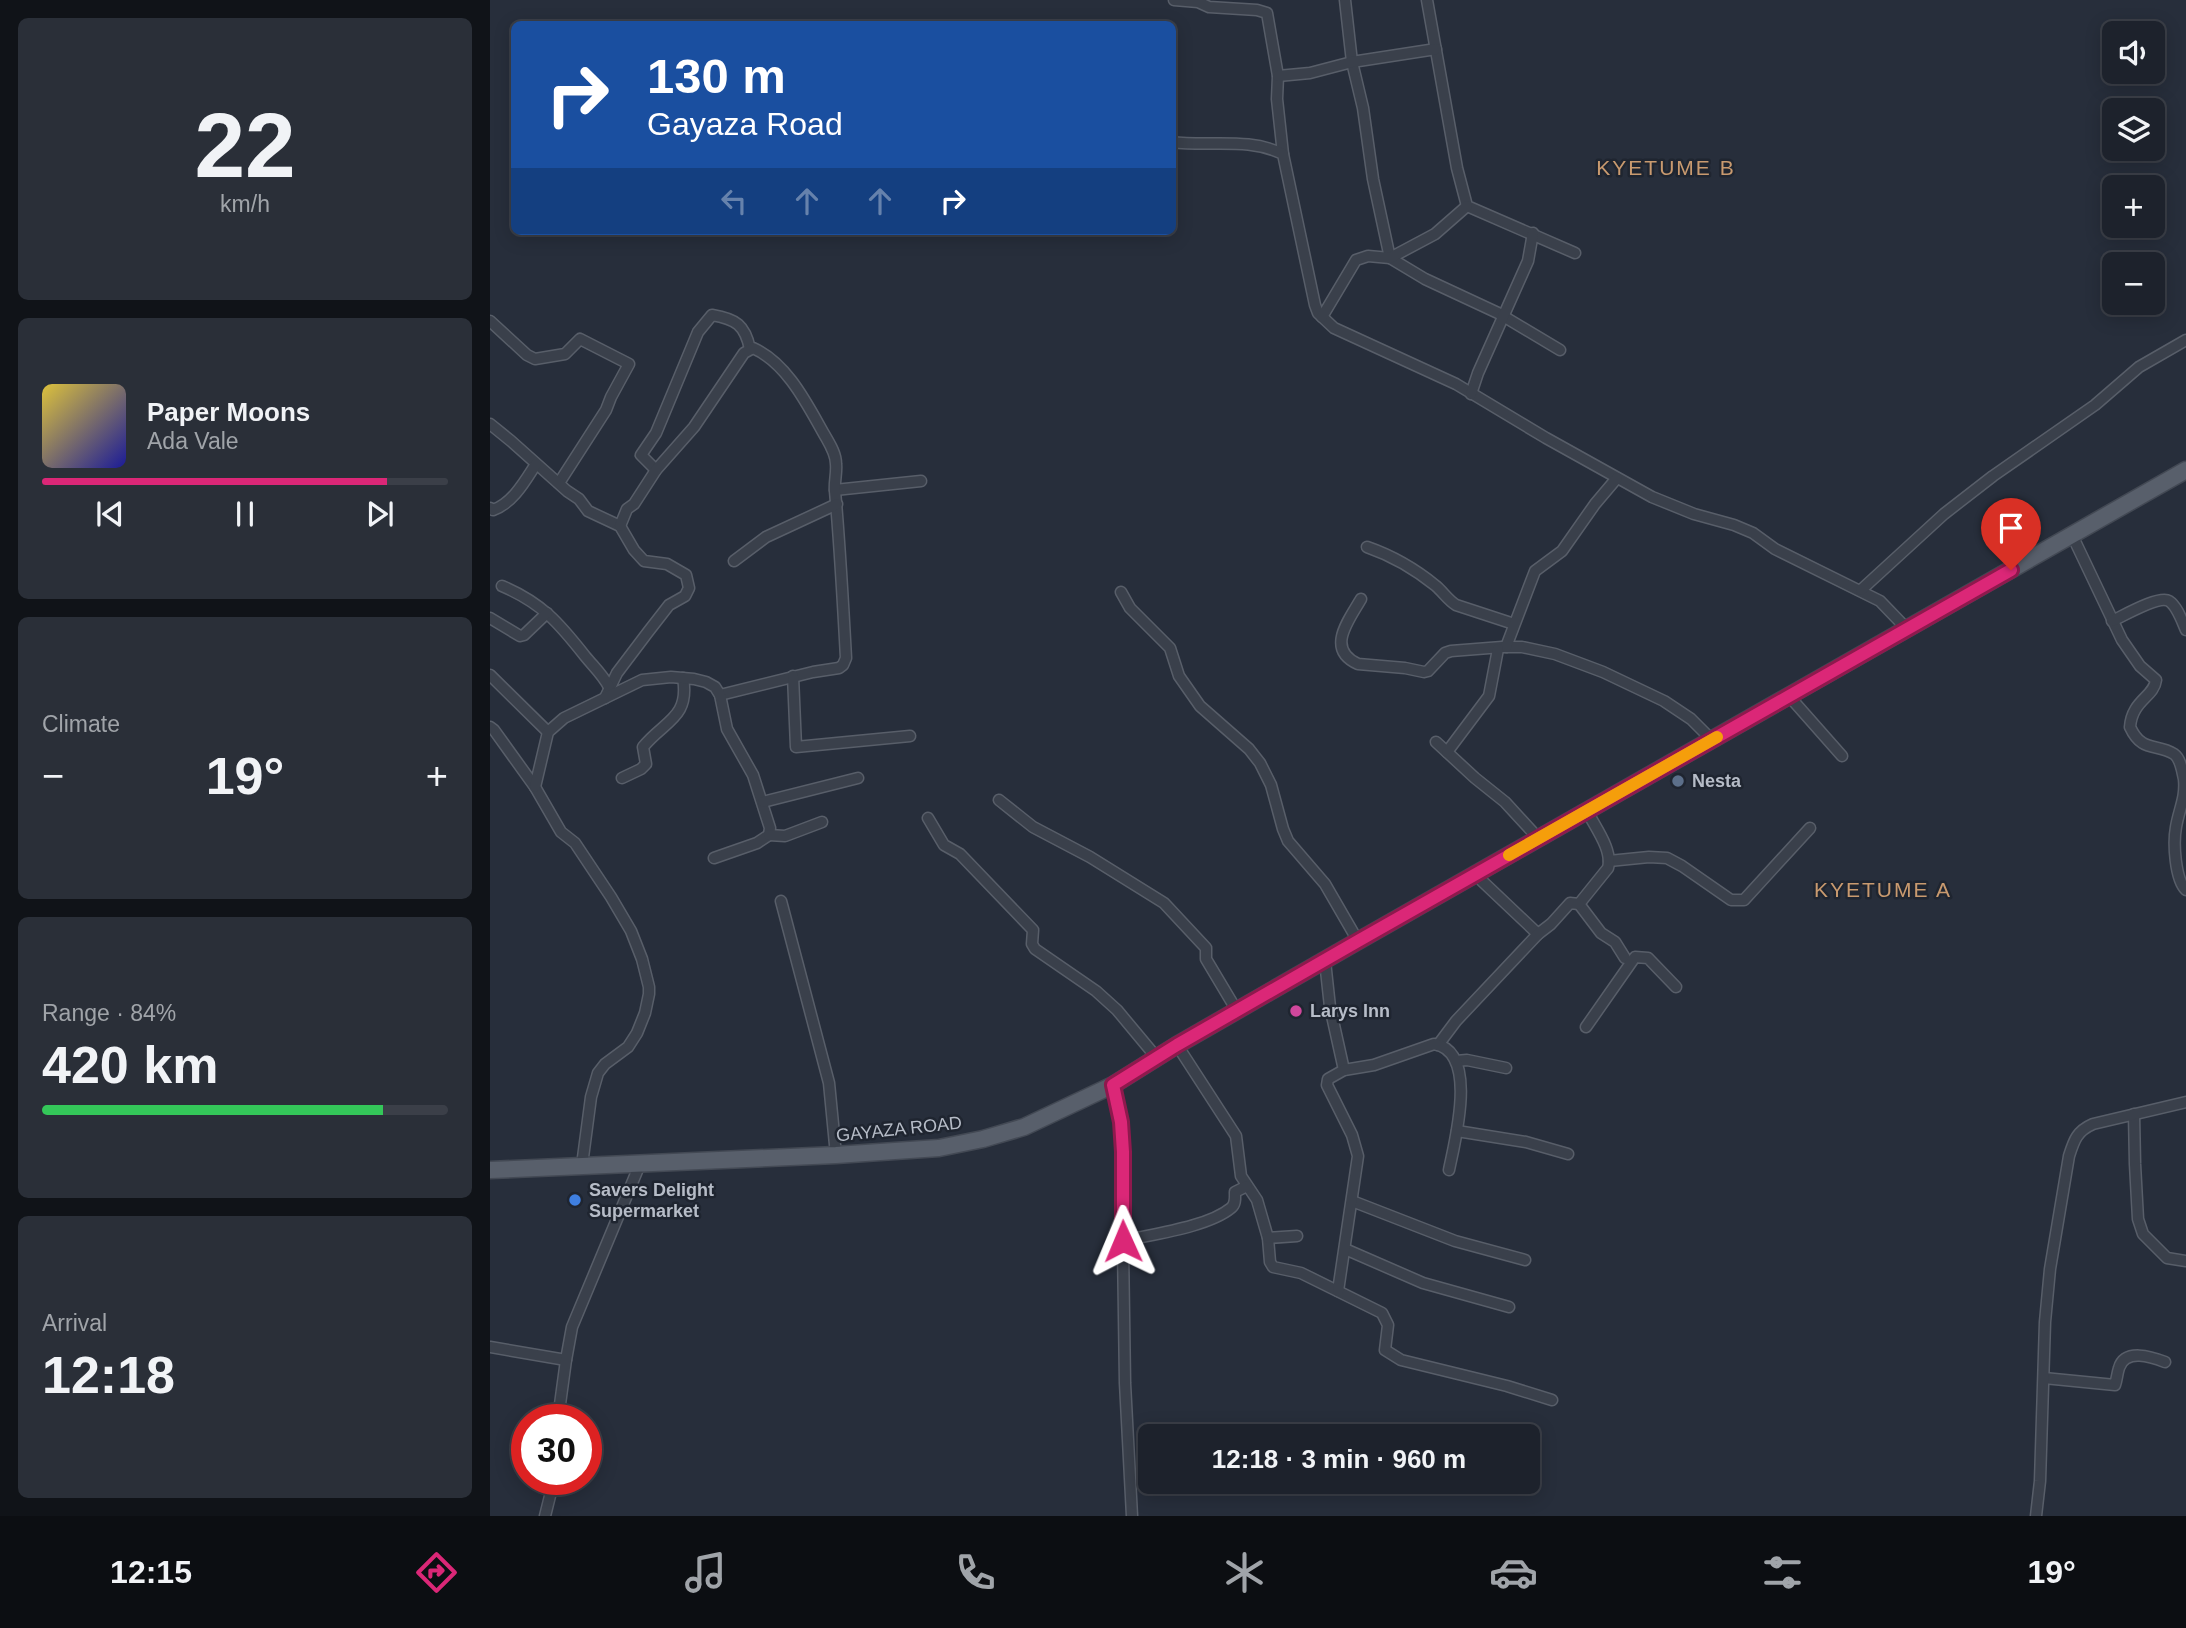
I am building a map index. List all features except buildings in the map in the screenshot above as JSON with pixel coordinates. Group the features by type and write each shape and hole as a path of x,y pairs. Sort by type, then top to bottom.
{"main road":[{"name":"GAYAZA ROAD","path":"490,1170 939,1148 1024,1127 1113,1085 1358,941 2186,470"}],"street":[{"path":"1174,0 1267,13"},
{"path":"1263,0 1278,76 1277,99 1283,154 1315,305 1322,317 1334,328 1438,376 1671,505 1746,530 1775,549 1861,590 1880,601 1906,628"},
{"path":"1345,0 1352,62 1390,258"},
{"path":"1427,0 1457,168 1467,206"},
{"path":"1278,76 1310,73 1352,62 1436,49"},
{"path":"1176,142 1241,143 1263,146 1283,154"},
{"path":"1390,258 1435,234 1467,206"},
{"path":"1467,206 1575,253"},
{"path":"1471,394 1528,261 1534,233"},
{"path":"1322,317 1356,260 1368,256 1390,258 1425,279 1504,317 1560,350"},
{"path":"656,470 641,455 656,433 677,378 705,321 715,315 735,323 746,331 750,349"},
{"path":"490,321 527,355 536,359 565,354 580,339 629,364 606,410 559,483"},
{"path":"1861,590 1934,523 1993,476 2095,405 2138,366 2186,340"},
{"path":"620,526 627,509 634,504 656,470 694,427 739,359 750,349"},
{"path":"720,695 793,676 839,668 846,657 835,490 836,462 814,415 792,383 758,351 750,349"},
{"path":"490,424 579,499 588,511 620,526 639,556 649,562 667,564 685,575 689,588 685,596 669,604 609,687 605,698"},
{"path":"490,508 493,510 502,507 520,488 536,464"},
{"path":"1447,752 1489,696 1502,648 1535,571 1562,551 1595,504 1618,478"},
{"path":"835,490 921,481"},
{"path":"734,561 766,537 837,504"},
{"path":"2072,535 2122,640 2140,666 2156,680 2154,689 2137,704 2130,727 2145,745 2174,754 2181,765 2185,795 2175,829 2175,841 2180,883 2186,890"},
{"path":"1367,547 1404,562 1456,605 1514,624"},
{"path":"502,586 528,598 547,613 573,639 609,687"},
{"path":"1121,592 1129,607 1170,648 1179,676 1200,706 1249,749 1259,763 1271,785 1288,841 1325,884 1358,941"},
{"path":"1361,599 1343,631 1340,642 1352,662 1424,672 1432,668 1445,653 1451,651 1522,648 1555,654 1603,672 1670,705 1712,740"},
{"path":"2112,621 2164,599 2171,603 2186,630"},
{"path":"490,618 520,636 547,613"},
{"path":"490,676 548,733"},
{"path":"793,676 796,747 910,736"},
{"path":"535,787 548,733 564,718 642,680 671,677 706,682 715,687 720,695 727,729 753,775 770,828 769,835"},
{"path":"622,778 646,764 643,747 680,713 683,678"},
{"path":"1789,696 1842,756"},
{"path":"490,727 535,787 561,832 575,843 611,897 631,931 649,986 645,1013 637,1033 628,1047 605,1064 598,1073 591,1097 582,1165"},
{"path":"1436,742 1505,802 1538,838"},
{"path":"763,802 858,778"},
{"path":"999,800 1032,827 1090,857 1164,903 1206,948 1206,959 1237,1011"},
{"path":"1579,904 1604,873 1609,862 1607,850 1587,811"},
{"path":"928,818 944,845 960,854 1033,930 1032,944 1035,949 1117,1010 1157,1058"},
{"path":"714,858 757,844 769,835 785,836 822,822"},
{"path":"1609,862 1650,857 1667,858 1674,860 1731,900 1744,900 1810,828"},
{"path":"1482,881 1538,934"},
{"path":"781,901 829,1083 836,1155"},
{"path":"1438,1045 1456,1020 1570,903 1579,904 1601,933 1615,943 1625,958"},
{"path":"1586,1027 1635,957 1648,958 1676,986"},
{"path":"1325,961 1330,1007 1343,1070"},
{"path":"1177,1045 1236,1136 1241,1176 1257,1200 1273,1267 1301,1273 1376,1308 1386,1318 1388,1325 1384,1345 1386,1353 1401,1360 1552,1400"},
{"path":"1338,1291 1357,1156 1352,1135 1327,1083 1333,1075 1343,1070 1374,1065 1427,1046 1438,1045 1447,1050 1461,1074 1457,1131 1449,1170"},
{"path":"1456,1062 1467,1060 1506,1068"},
{"path":"1113,1085 1121,1122 1123,1152 1125,1383 1132,1516"},
{"path":"2036,1516 2050,1269 2074,1139 2081,1129 2087,1127 2186,1102"},
{"path":"2134,1114 2138,1219 2143,1234 2167,1258 2186,1261"},
{"path":"1457,1131 1526,1142 1568,1154"},
{"path":"560,1404 572,1327 640,1164"},
{"path":"1123,1241 1201,1223 1231,1208 1235,1192 1247,1185"},
{"path":"1352,1200 1455,1241 1525,1259"},
{"path":"1268,1238 1297,1236"},
{"path":"1345,1249 1423,1283 1509,1307"},
{"path":"490,1347 566,1360"},
{"path":"2044,1378 2115,1385 2119,1366 2131,1356 2149,1356 2165,1362"},
{"path":"545,1516 550,1495"}],"slow traffic":[{"path":"1509,855 1717,737"}],"place":[{"name":"Nesta","path":"1678,781"},
{"name":"Larys Inn","path":"1296,1011"},
{"name":"Savers Delight Supermarket","path":"575,1200"}],"district":[{"name":"KYETUME B","path":"1666,167"},
{"name":"KYETUME A","path":"1883,889"}],"route":[{"path":"1123,1241 1123,1152 1121,1122 1113,1085 1358,941 2011,570"}]}
